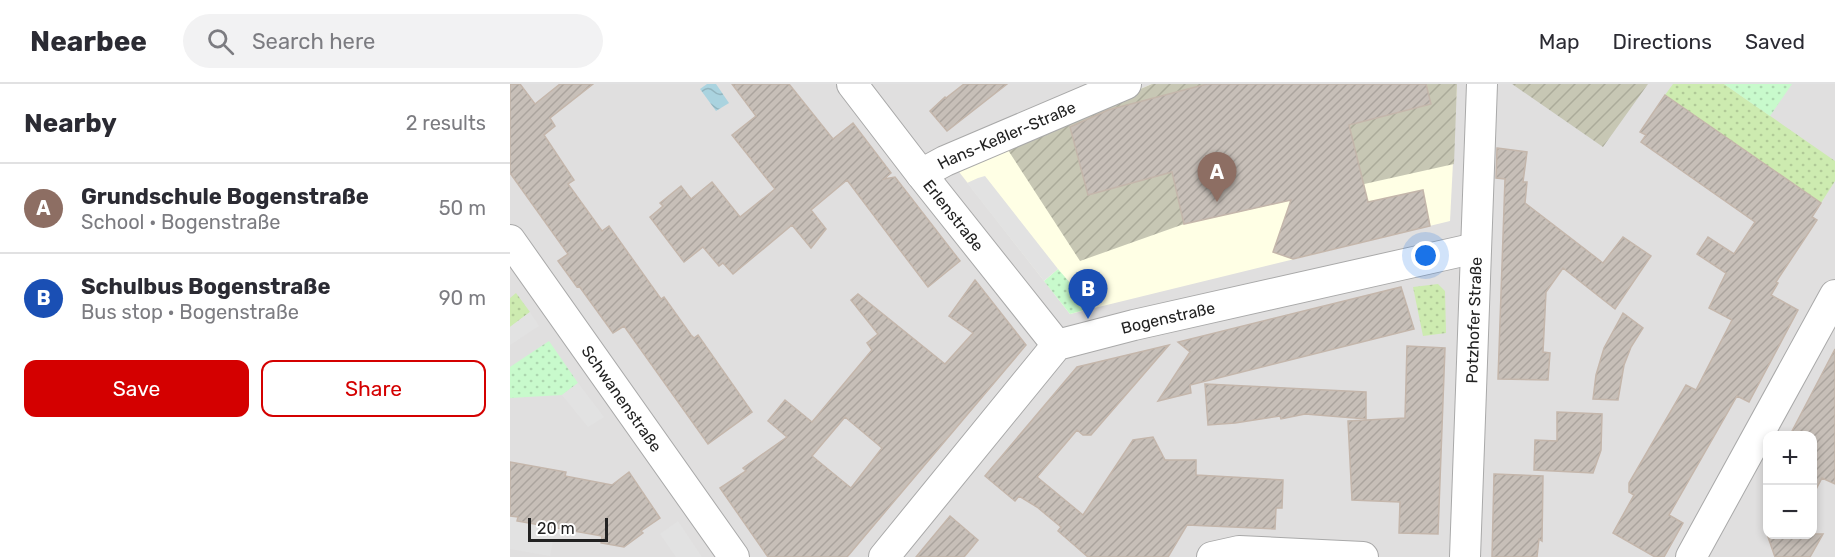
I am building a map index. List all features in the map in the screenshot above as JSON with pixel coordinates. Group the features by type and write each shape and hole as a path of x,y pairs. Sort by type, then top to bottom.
{"street":[{"name":"Erlenstraße","path":"852,84 1057,345"},
{"name":"Hans-Keßler-Straße","path":"921,174 945,161 1126,84"},
{"name":"Potzhofer Straße","path":"1465,557 1482,84"},
{"name":"Schwanenstraße","path":"510,240 734,557"},
{"name":"Bogenstraße","path":"1057,345 1128,326 1476,248"},
{"path":"1691,557 1832,307"},
{"path":"884,557 1057,345"},
{"path":"1212,557 1239,551 1364,557"}],"shaded area":[{"path":"510,84 1835,84 1835,557 510,557"},
{"path":"1152,84 1457,84 1450,221 1070,314 956,168"},
{"path":"1152,84 1457,84 1454,164 1184,224 1080,261 1006,147"},
{"path":"1512,84 1648,84 1603,147"},
{"path":"985,176 1058,269 1044,281 967,183"},
{"path":"530,312 539,326 510,345 510,327"},
{"path":"578,383 604,417 588,427 562,395"},
{"path":"510,516 518,517 517,522 529,524 530,519 556,524 550,556 510,549"},
{"path":"678,521 702,557 676,557 660,534"}],"green space":[{"path":"1673,84 1724,84 1835,161 1835,181 1821,203 1665,95"},
{"path":"1724,84 1792,84 1770,116"},
{"path":"1058,269 1092,308 1070,314 1044,281"},
{"path":"1438,284 1445,291 1446,333 1423,336 1413,287"},
{"path":"516,293 530,312 510,327 510,298"},
{"path":"549,341 578,383 562,395 510,398 510,367"}],"water":[{"path":"707,84 716,84 729,103 716,111 700,89"}],"building":[{"path":"510,84 520,84 535,104 560,84 593,84 550,118 555,126 544,135 574,180 568,184 602,231 609,226 661,299 664,297 694,338 698,335 752,412 708,444 624,326 613,333 558,261 568,254 510,173"},
{"path":"732,84 789,84 833,139 853,123 891,173 884,179 895,177 960,261 928,287 847,180 811,210 826,229 811,248 792,225 733,274 723,263 719,266 703,247 684,262 650,217 663,206 660,203 681,186 691,199 712,182 740,217 775,189 732,135 756,116"},
{"path":"964,84 1007,84 947,131 930,111"},
{"path":"1207,84 1426,84 1431,104 1349,125 1368,202 1423,190 1430,226 1293,259 1273,252 1291,200 1184,224 1172,172 1088,195 1070,127 1108,110"},
{"path":"1665,95 1821,203 1812,217 1817,220 1776,282 1778,283 1771,295 1798,310 1749,402 1737,396 1669,515 1683,523 1664,557 1655,557 1613,533 1634,495 1629,492 1629,483 1686,385 1696,390 1732,320 1709,308 1726,273 1697,254 1708,237 1734,254 1755,222 1641,142 1646,135 1640,132"},
{"path":"1497,148 1527,152 1523,182 1527,182 1525,203 1603,263 1623,237 1651,256 1615,309 1563,268 1546,292 1543,352 1550,353 1548,380 1498,379 1505,179 1496,178"},
{"path":"975,280 1026,345 847,557 768,557 720,488 746,471 743,468 787,437 768,421 785,400 812,422 872,350 867,343 878,334 851,300 858,294 945,364 973,333 949,316","holes":["845,417 882,448 851,488 812,456"]},
{"path":"1401,287 1414,329 1190,385 1191,393 1158,401 1190,352 1178,342"},
{"path":"1623,313 1643,328 1631,347 1624,365 1618,400 1593,399 1596,375 1604,348"},
{"path":"1169,345 1091,435 1083,435 1077,430 1037,477 1083,515 1133,440 1153,437 1165,460 1196,460 1196,475 1283,480 1282,508 1276,508 1275,529 1187,525 1168,557 1088,557 1058,531 1061,527 1037,507 1019,496 1015,501 985,476 1077,367"},
{"path":"1407,346 1445,348 1438,534 1399,533 1400,502 1352,500 1348,421 1405,418"},
{"path":"1835,349 1835,484 1822,478 1817,488 1817,431 1792,431"},
{"path":"1205,384 1366,392 1366,419 1305,414 1281,419 1280,416 1208,425"},
{"path":"1557,412 1602,414 1601,450 1593,473 1534,470 1535,440 1557,441"},
{"path":"510,462 566,472 565,476 612,485 629,472 660,518 624,547 601,543 602,536 517,521 518,517 510,516"},
{"path":"1494,474 1543,476 1542,541 1539,539 1537,557 1492,557"},
{"path":"950,516 978,540 964,557 916,557"},
{"path":"1817,534 1823,534 1810,557 1775,557 1769,539 1817,539"}],"place":[{"name":"Grundschule Bogenstraße","path":"1217,202"},
{"name":"Schulbus Bogenstraße","path":"1088,319"}]}
